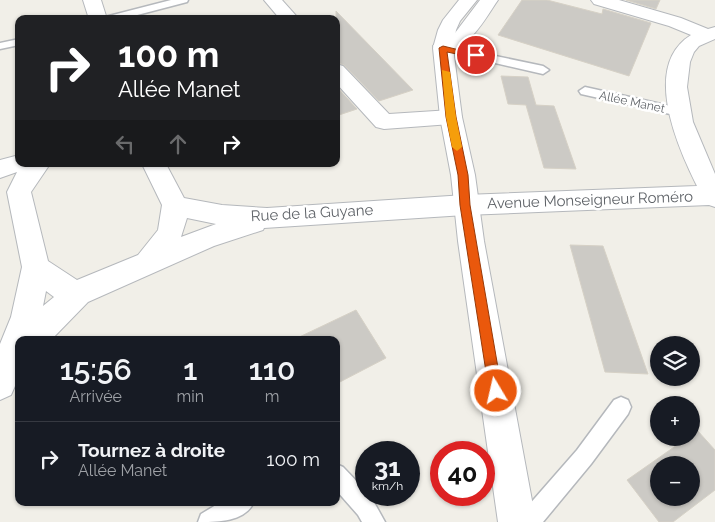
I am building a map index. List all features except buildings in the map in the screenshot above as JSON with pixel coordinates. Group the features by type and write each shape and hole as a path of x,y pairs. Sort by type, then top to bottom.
{"street":[{"path":"92,0 97,15"},
{"path":"273,0 286,15"},
{"name":"Avenue Monseigneur Roméro","path":"468,0 452,20 447,30 443,47 451,117 463,175 465,205 517,522"},
{"path":"443,47 462,37 489,0"},
{"path":"600,0 710,34"},
{"path":"710,34 689,44 678,67 676,83 679,112 692,148 715,196"},
{"path":"340,77 384,122 451,117"},
{"path":"0,169 15,164"},
{"path":"19,336 26,317 36,267 10,188 23,182 36,167"},
{"path":"149,262 169,236 175,222 175,205 156,167"},
{"name":"Avenue Monseigneur Roméro","path":"465,205 715,196"},
{"name":"Rue de la Guyane","path":"175,205 222,215 267,218 465,205"},
{"path":"35,336 52,317 78,293 206,238 267,218"},
{"path":"36,267 62,287 78,293"},
{"path":"7,372 15,349"}],"lane":[{"path":"125,15 183,0"},
{"path":"0,46 15,43"},
{"path":"443,47 543,70"},
{"name":"Allée Manet","path":"585,92 679,112"},
{"path":"529,522 584,457 621,407"},
{"path":"340,479 366,508 374,522"},
{"path":"209,522 236,506"}],"slow traffic":[{"path":"445,72 457,147"}],"route":[{"path":"476,55 443,48 451,117 463,175 465,205 496,391"}]}
